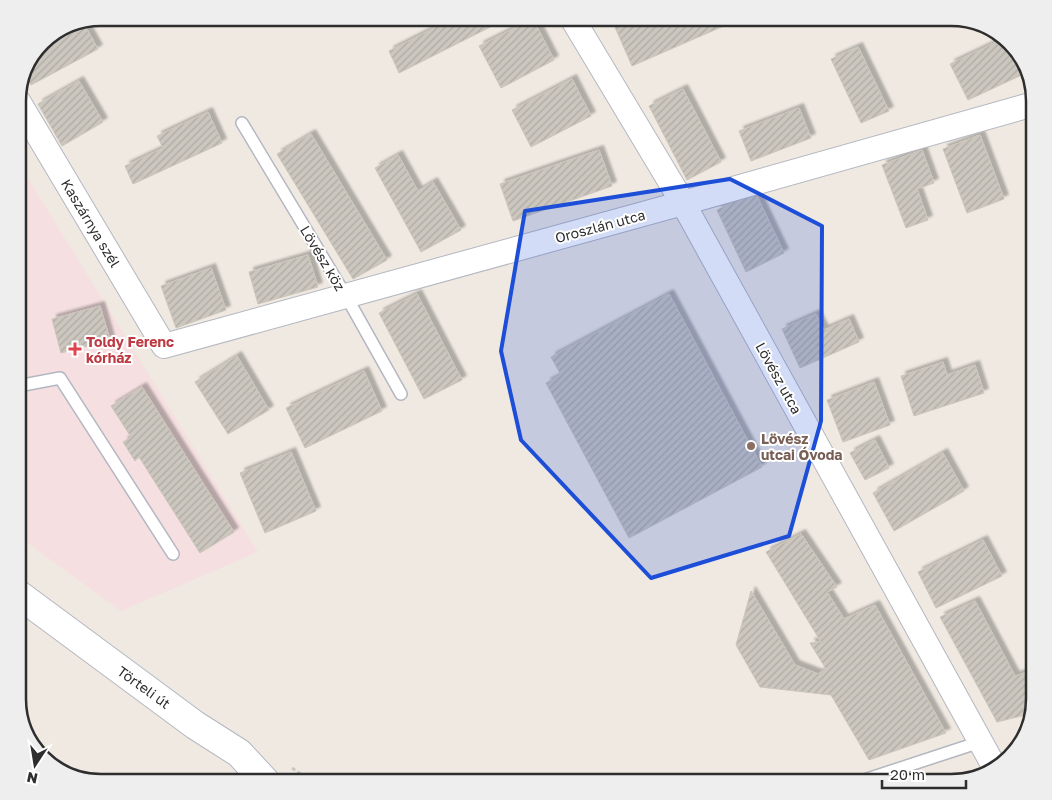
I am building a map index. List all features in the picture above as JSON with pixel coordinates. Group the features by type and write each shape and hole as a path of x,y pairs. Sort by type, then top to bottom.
{"main road":[{"name":"Törteli út","path":"26,600 195,725 239,753 259,774"}],"street":[{"name":"Lövész utca","path":"577,26 683,203 991,762"},
{"name":"Oroszlán utca","path":"164,346 1026,106"},
{"name":"Kaszárnya szél","path":"26,114 164,346"}],"lane":[{"name":"Lövész köz","path":"242,123 346,296 401,394"},
{"path":"26,384 60,378 173,554"},
{"path":"882,774 980,742"}],"highlighted area":[{"path":"730,179 822,226 821,421 789,536 651,578 521,440 501,351 525,211"}],"shaded area":[{"name":"Toldy Ferenc kórház","path":"26,175 258,552 121,611 26,542"}],"building":[{"path":"438,26 492,26 399,73 389,51"},
{"path":"519,26 537,26 554,60 501,88 479,46"},
{"path":"614,26 724,26 632,66"},
{"path":"86,28 98,49 31,85 29,81 34,68 48,48 72,32"},
{"path":"997,42 1013,59 1021,75 968,100 950,64"},
{"path":"858,47 889,111 861,123 831,59"},
{"path":"572,79 591,116 531,147 512,110"},
{"path":"79,81 103,122 62,146 38,104"},
{"path":"683,89 721,162 687,180 649,106"},
{"path":"799,108 811,138 751,161 739,131"},
{"path":"208,112 222,143 133,184 125,166 163,148 157,136"},
{"path":"311,134 387,260 353,279 277,154"},
{"path":"980,135 1004,199 967,213 943,149"},
{"path":"599,150 612,186 513,221 500,184"},
{"path":"922,150 934,183 917,189 928,220 906,228 882,165"},
{"path":"398,155 418,191 433,182 461,230 421,252 375,168"},
{"path":"755,192 784,253 746,272 717,210"},
{"path":"308,255 318,287 258,304 249,272"},
{"path":"211,268 226,310 176,328 161,286"},
{"path":"417,294 462,380 424,399 379,313"},
{"path":"669,294 762,467 629,538 546,383 561,375 551,357"},
{"path":"100,306 110,340 61,353 52,319"},
{"path":"816,314 824,330 849,319 859,342 800,368 782,329"},
{"path":"237,356 269,410 228,434 195,382"},
{"path":"943,362 947,375 975,365 984,393 914,416 901,376"},
{"path":"364,371 382,411 305,448 286,408"},
{"path":"874,382 890,425 843,442 827,400"},
{"path":"142,387 234,532 200,553 139,457 135,461 123,442 131,437 111,406"},
{"path":"875,440 889,468 865,480 850,453"},
{"path":"291,452 316,511 265,533 240,473"},
{"path":"943,453 964,491 894,531 873,493"},
{"path":"801,534 837,587 827,592 844,619 875,605 946,733 869,760 831,695 760,687 736,645 751,591 795,665 818,674 826,669 810,643 821,642 766,552"},
{"path":"983,540 1002,576 936,608 918,572"},
{"path":"975,601 1015,676 1026,673 1024,715 997,722 940,617"}],"place":[{"name":"Toldy Ferenc kórház","path":"75,349"},
{"name":"Lövész utcai Óvoda","path":"751,446"}]}
